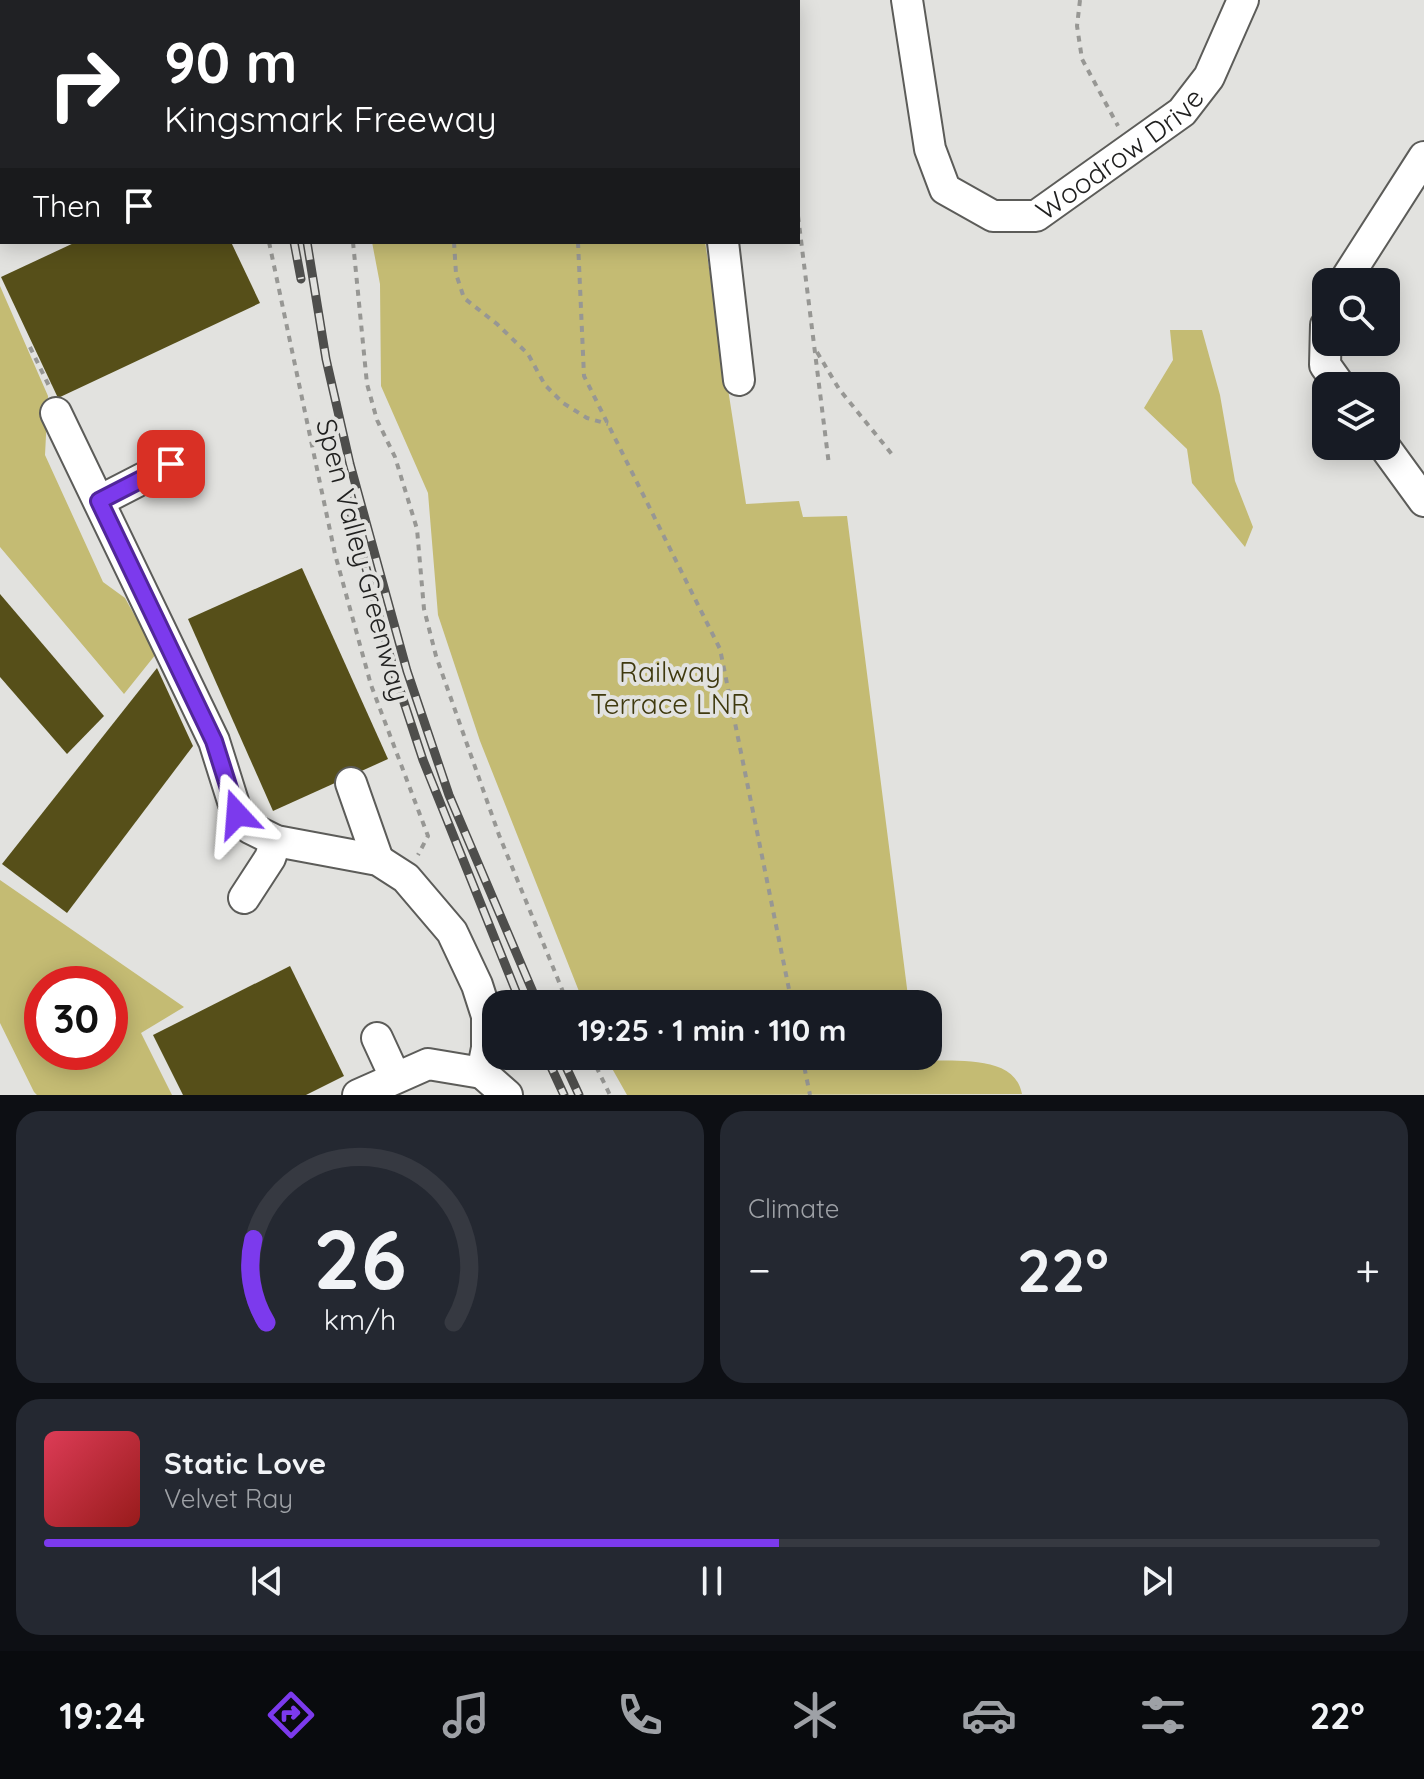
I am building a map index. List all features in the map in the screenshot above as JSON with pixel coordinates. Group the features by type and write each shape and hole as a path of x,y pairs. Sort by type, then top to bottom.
{"street":[{"name":"Woodrow Drive","path":"907,0 930,149 945,189 993,216 1036,216 1182,112 1209,77 1243,0"},
{"path":"1353,268 1424,157"},
{"path":"723,244 739,380"},
{"path":"56,413 214,741 237,814 250,828 276,841 378,860 406,878 452,932 477,985 487,1016 487,1048 482,1073"},
{"path":"1394,460 1424,501"},
{"path":"99,501 171,464"},
{"path":"351,783 378,860"},
{"path":"244,898 270,858 276,841"},
{"path":"377,1038 395,1077"},
{"path":"358,1095 428,1064 482,1073 507,1095"}],"path":[{"path":"1080,0 1077,26 1082,59 1130,149"},
{"path":"800,232 829,465"},
{"name":"Spen Valley Greenway","path":"269,244 335,554 371,685 428,836 406,878"},
{"path":"353,244 367,384 377,420 395,457 417,529 424,609 436,656 499,835 562,990"},
{"path":"454,244 456,274 464,298 528,354 545,385 563,403 587,418 608,424"},
{"path":"578,244 584,376 720,649 789,990"},
{"path":"30,347 55,400 56,413"},
{"path":"815,350 839,389 895,458"},
{"path":"598,1070 610,1095"},
{"path":"805,1070 810,1095"}],"green space":[{"name":"Railway Terrace LNR","path":"372,244 705,244 746,504 799,501 803,517 847,516 907,990 578,990 480,741 438,615 428,493 381,386 380,284"},
{"path":"0,286 48,396 45,455 103,582 125,598 156,654 124,694 0,547"},
{"path":"1170,330 1202,330 1220,395 1235,481 1253,527 1245,547 1192,483 1187,449 1144,408 1173,360"},
{"path":"0,880 125,966 24,966 24,1070 128,1070 128,968 184,1007 141,1033 172,1095 37,1095 34,1092 0,1023"},
{"path":"942,1060 970,1061 997,1067 1017,1081 1022,1094 627,1095 613,1070 942,1070"}],"building":[{"path":"72,244 232,244 260,303 58,398 1,277"},
{"path":"302,568 388,759 273,811 188,619"},
{"path":"0,594 104,716 67,754 0,677"},
{"path":"157,668 193,746 67,913 2,864"},
{"path":"290,966 344,1076 306,1095 183,1095 153,1035"}],"railway":[{"path":"294,244 301,279"},
{"path":"307,244 326,359 350,464 407,671 449,795 532,990"},
{"path":"347,498 395,675 423,760 515,990"},
{"path":"552,1070 564,1095"},
{"path":"567,1070 579,1095"}],"route":[{"path":"171,464 99,501 214,741 237,814"}]}
